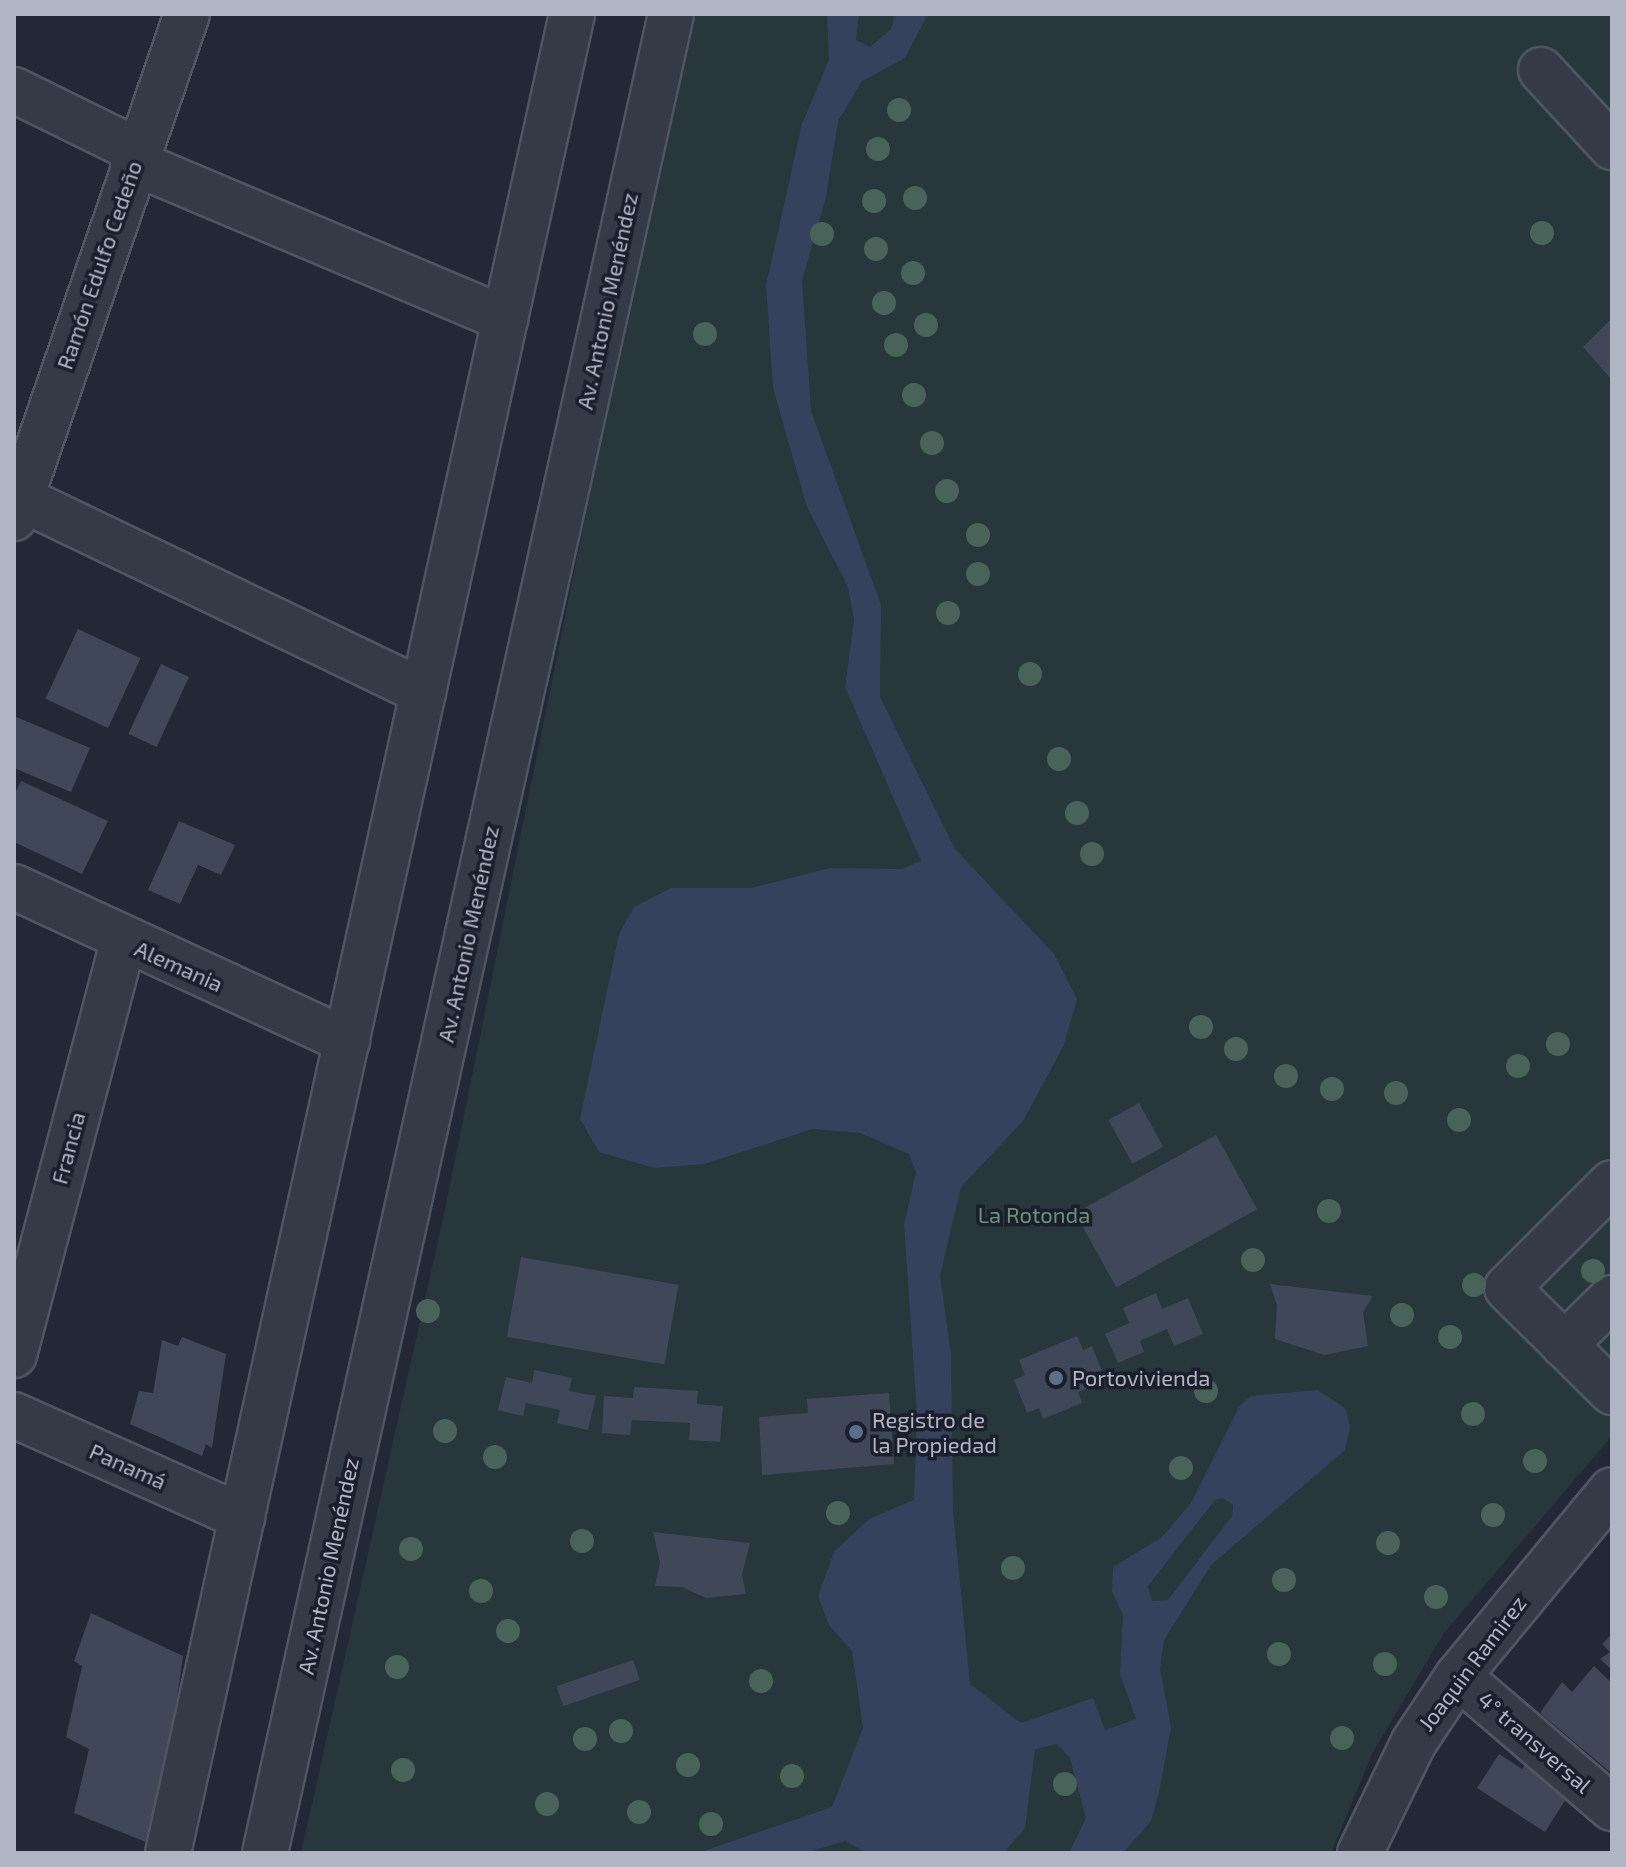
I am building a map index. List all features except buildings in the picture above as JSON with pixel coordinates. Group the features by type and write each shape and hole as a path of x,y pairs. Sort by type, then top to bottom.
{"street":[{"name":"Ramón Edulfo Cedeño","path":"16,504 187,14"},
{"path":"168,1853 572,14"},
{"name":"Av. Antonio Menéndez","path":"265,1853 671,14"},
{"path":"1541,70 1612,147"},
{"path":"14,90 136,157 505,319"},
{"path":"16,504 423,692"},
{"name":"Alemania","path":"14,887 123,941 347,1041"},
{"name":"Francia","path":"14,1355 123,941"},
{"path":"1612,1183 1507,1288 1612,1392"},
{"path":"1564,1345 1612,1298"},
{"name":"Panamá","path":"14,1415 242,1517"},
{"name":"Joaquin Ramirez","path":"1360,1853 1414,1742 1458,1676 1612,1490"},
{"name":"4° transversal","path":"1458,1676 1612,1808"}],"green space":[{"name":"La Rotonda","path":"687,14 1612,14 1612,1436 1444,1633 1372,1754 1331,1853 301,1853 444,1214"}],"water":[{"path":"827,14 859,14 856,40 870,47 891,29 895,14 928,14 905,58 862,81 838,121 826,197 802,280 811,411 881,605 880,697 955,849 1054,954 1077,999 1064,1045 1023,1121 961,1187 940,1275 951,1354 953,1511 970,1684 1021,1723 1093,1698 1105,1730 1136,1719 1120,1674 1123,1615 1112,1592 1113,1567 1162,1537 1191,1503 1239,1407 1251,1396 1318,1390 1346,1409 1350,1427 1345,1450 1211,1565 1164,1640 1160,1669 1171,1727 1159,1793 1151,1821 1123,1853 1069,1853 1086,1818 1070,1758 1057,1744 1035,1749 1025,1828 1004,1853 867,1853 845,1841 805,1853 698,1853 832,1807 863,1728 852,1651 829,1625 818,1596 834,1552 869,1519 914,1500 917,1415 904,1224 916,1173 909,1154 860,1133 813,1129 704,1164 654,1168 599,1152 580,1119 619,934 634,907 671,888 751,888 830,868 902,869 921,861 845,687 854,620 848,587 807,507 773,388 766,285 802,124 829,60","holes":["1223,1498 1233,1505 1232,1516 1168,1600 1152,1601 1148,1586 1215,1500"]}],"place":[{"name":"Portovivienda","path":"1056,1378"},
{"name":"Registro de la Propiedad","path":"856,1432"}]}
